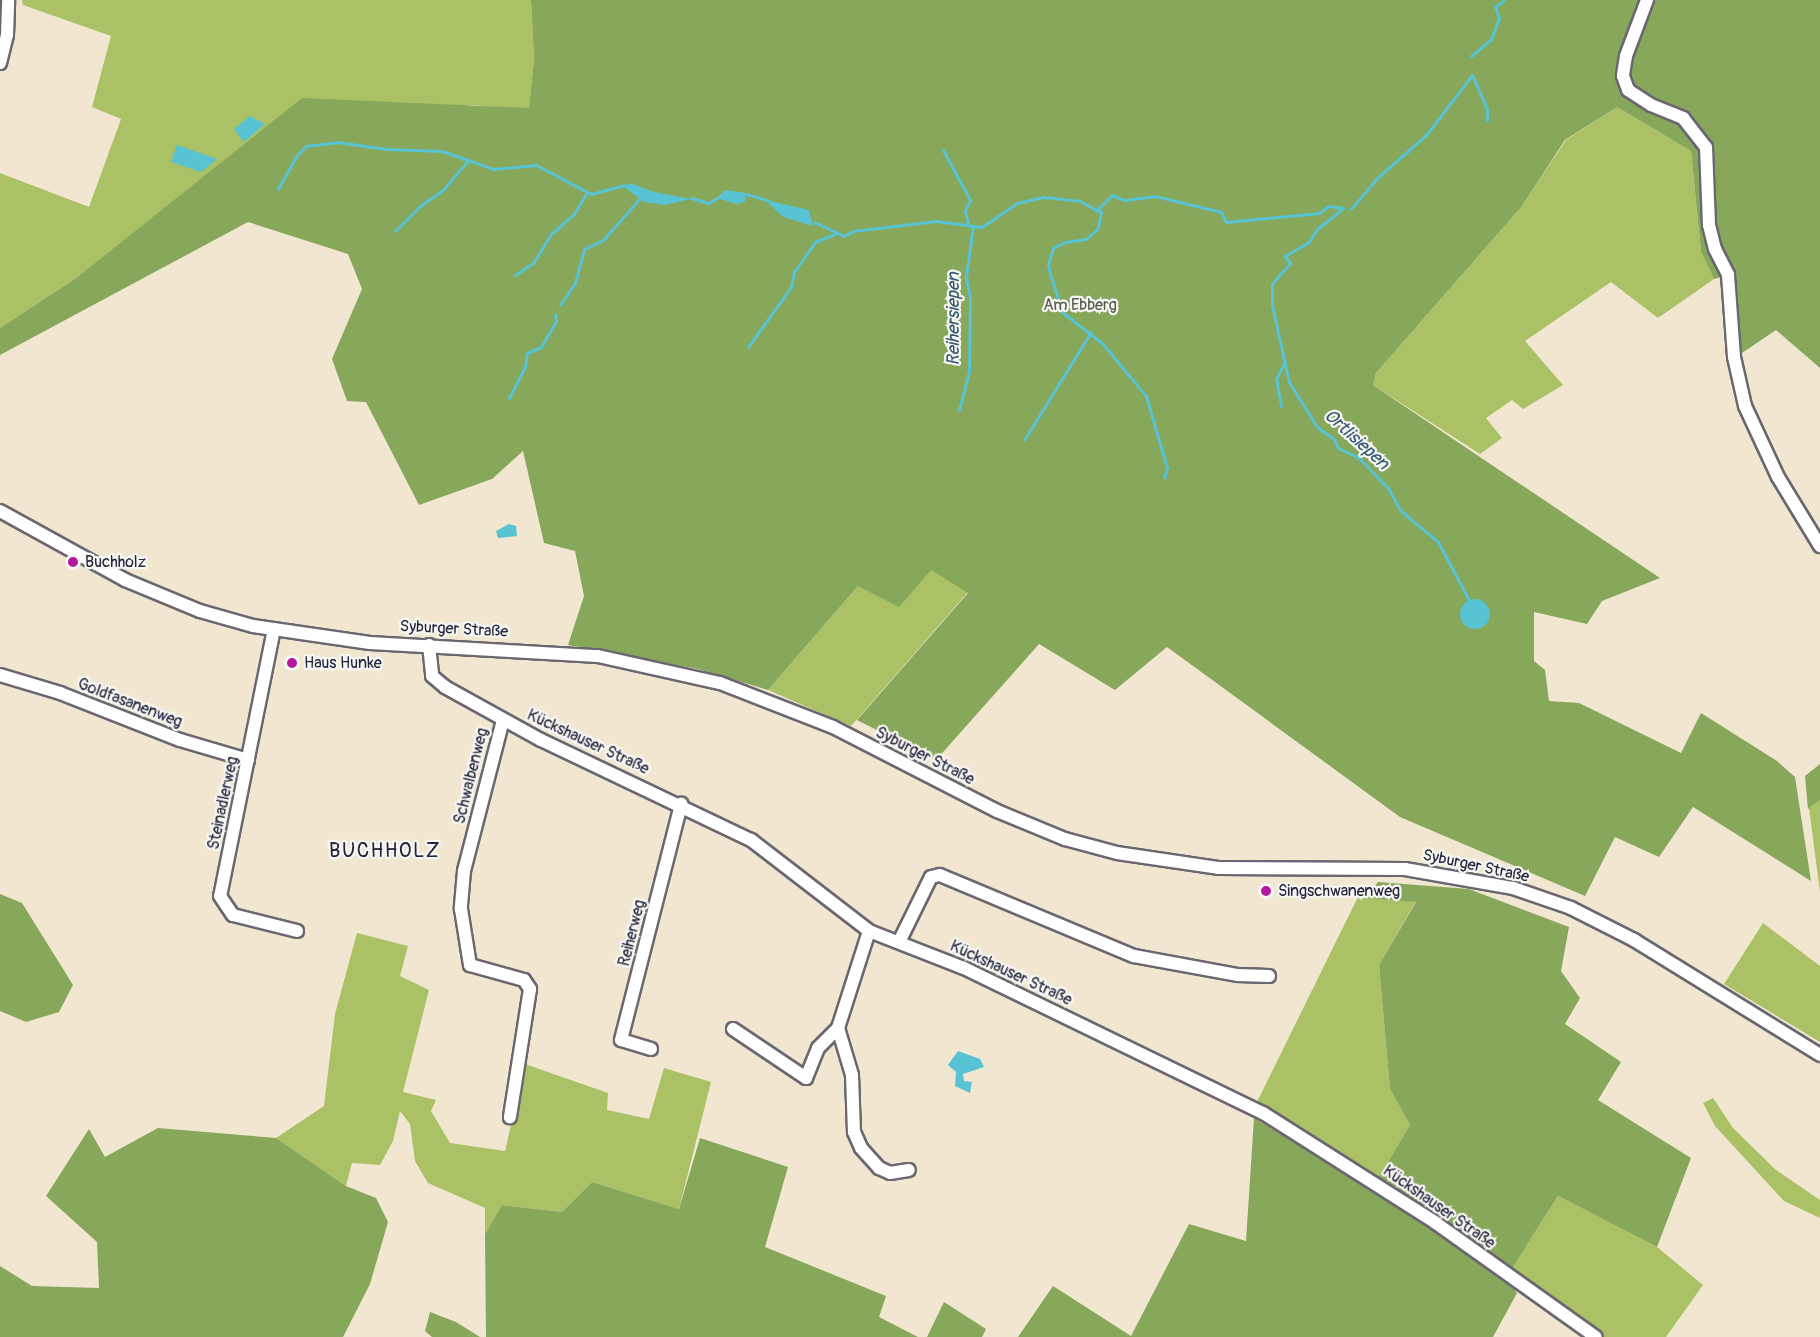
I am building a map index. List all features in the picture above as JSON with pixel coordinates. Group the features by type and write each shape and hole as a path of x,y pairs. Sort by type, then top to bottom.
{"street":[{"path":"0,63 7,35 8,0"},
{"path":"1647,0 1626,56 1623,76 1628,90 1637,97 1683,118 1706,147 1709,225 1715,249 1728,275 1734,357 1745,406 1778,477 1820,546"},
{"name":"Syburger Straße","path":"0,511 96,565 208,614 274,629 370,643 598,656 720,683 833,727 1012,818 1117,853 1204,867 1405,869 1513,888 1571,908 1634,940 1820,1055"},
{"name":"Steinadlerweg","path":"274,629 220,896 222,904 242,918 297,931"},
{"name":"Kückshauser Straße","path":"429,645 432,676 437,683 503,720 681,804 766,849 869,931 964,968 1263,1113 1436,1223 1596,1337"},
{"name":"Goldfasanenweg","path":"0,675 60,693 180,740 248,760"},
{"name":"Schwalbenweg","path":"503,720 464,871 461,909 470,965 524,980 530,989 510,1116"},
{"name":"Reiherweg","path":"651,1049 621,1040 681,804"},
{"path":"899,942 931,877 940,875 1134,956 1238,975 1269,976"},
{"path":"734,1029 806,1078 818,1048 838,1028 869,931"},
{"path":"838,1028 852,1075 854,1132 861,1148 879,1168 890,1173 909,1170"}],"green space":[{"path":"22,0 531,0 534,59 529,109 468,105 79,276 0,328 0,173 89,207 121,119 92,107 111,36 23,5"},
{"name":"Am Ebberg","path":"531,0 1820,0 1820,368 1776,330 1742,353 1728,275 1714,279 1701,252 1691,151 1617,107 1565,140 1522,206 1376,373 1373,385 1660,578 1602,601 1587,624 1534,612 1534,661 1545,670 1549,701 1579,703 1681,753 1701,713 1777,761 1795,777 1811,881 1693,807 1659,857 1615,837 1585,896 1400,817 1167,647 1115,690 1039,644 936,760 857,720 968,593 931,570 899,607 858,586 768,690 698,669 568,645 584,596 575,551 544,543 523,451 492,479 419,505 366,402 347,401 332,359 362,289 348,254 248,222 0,355 0,328 79,276 302,98 529,108 534,59"},
{"path":"1617,107 1691,151 1701,252 1714,279 1658,318 1611,282 1525,341 1563,385 1523,409 1512,400 1486,418 1502,438 1480,454 1373,385 1376,373 1522,206 1566,140"},
{"path":"931,570 968,592 851,726 768,690 859,585"},
{"path":"1820,764 1820,800 1808,809 1805,776"},
{"path":"1820,800 1820,892 1809,808"},
{"path":"1378,882 1469,889 1569,927 1561,971 1580,998 1565,1024 1621,1062 1598,1100 1691,1158 1657,1247 1558,1196 1506,1278 1517,1293 1493,1337 1018,1337 1053,1286 1131,1336 1189,1224 1246,1241 1254,1118 1373,1188 1410,1125 1390,1089 1379,965 1416,902 1366,898"},
{"path":"0,894 22,903 73,985 59,1012 26,1022 0,1011"},
{"path":"1358,897 1416,901 1379,965 1390,1089 1410,1125 1380,1180 1304,1130 1255,1106"},
{"path":"1763,923 1820,966 1820,1042 1724,984"},
{"path":"357,933 408,946 400,976 429,990 403,1092 436,1100 431,1111 450,1143 505,1151 525,1064 608,1093 607,1110 649,1119 664,1068 711,1082 679,1209 592,1182 562,1212 502,1205 485,1234 485,1208 428,1183 415,1161 410,1124 400,1111 393,1141 380,1165 352,1163 346,1186 276,1138 324,1106 335,1014"},
{"path":"1713,1098 1733,1128 1776,1170 1820,1200 1820,1218 1784,1201 1715,1126 1703,1103"},
{"path":"158,1128 276,1138 346,1186 376,1198 388,1222 370,1284 343,1337 0,1337 0,1266 32,1286 99,1288 97,1242 46,1196 89,1129 105,1157"},
{"path":"700,1138 788,1167 765,1247 886,1296 879,1317 918,1337 486,1337 485,1234 502,1205 562,1212 592,1182 679,1209"},
{"path":"1558,1196 1657,1247 1703,1285 1666,1337 1601,1337 1509,1273"},
{"path":"944,1302 986,1329 982,1337 927,1337"},
{"path":"430,1312 456,1322 480,1337 432,1337 425,1331"}],"water":[{"path":"250,116 265,124 244,142 234,129"},
{"path":"177,145 217,159 201,172 171,162"},
{"path":"630,183 654,192 691,199 665,205 644,202 624,187"},
{"path":"725,190 746,193 745,202 736,204 717,198"},
{"path":"770,201 809,210 813,226 783,217 768,203"},
{"path":"509,524 516,526 517,536 498,538 496,531"},
{"path":"1475,599 1486,603 1490,614 1486,625 1475,629 1464,625 1460,614 1464,603"},
{"path":"958,1051 980,1059 984,1067 963,1074 964,1081 972,1082 970,1093 955,1086 956,1072 948,1065"}],"waterway":[{"path":"1471,56 1491,39 1499,18 1495,7 1504,0"},
{"path":"1351,209 1376,179 1427,134 1472,75 1487,108 1487,120"},
{"path":"278,189 296,156 306,146 337,142 387,149 442,151 493,169 536,165 591,194 624,185"},
{"path":"943,150 970,200 965,211 968,224"},
{"path":"395,231 420,206 443,190 469,159"},
{"path":"515,275 534,262 551,234 574,214 586,194"},
{"path":"746,194 770,201"},
{"path":"814,222 844,236 853,231 936,221 982,227 1017,203 1043,197 1080,201 1100,212 1099,208 1112,195 1124,200 1155,196 1221,212 1226,222 1320,213 1328,206 1343,208"},
{"path":"691,198 709,203 717,198"},
{"path":"560,305 575,283 584,249 603,240 639,199"},
{"name":"Ortlisiepen","path":"1343,208 1317,229 1309,242 1285,256 1290,263 1272,284 1272,305 1289,382 1317,427 1333,438 1338,448 1359,458 1388,488 1400,510 1438,542 1469,600"},
{"path":"1101,212 1098,228 1086,239 1065,242 1053,248 1048,264 1050,274 1062,312 1103,344 1146,396 1167,468 1164,478"},
{"name":"Reihersiepen","path":"959,410 969,371 970,298 966,277 973,226"},
{"path":"748,347 791,287 794,272 815,242 835,234"},
{"path":"509,398 525,367 527,353 541,347 556,321 555,315"},
{"path":"1024,440 1091,332"},
{"path":"1281,406 1276,379 1285,361"}],"place":[{"name":"Buchholz","path":"73,562"},
{"name":"Haus Hunke","path":"292,663"},
{"name":"Singschwanenweg","path":"1266,891"}],"district":[{"name":"BUCHHOLZ","path":"385,850"}]}
